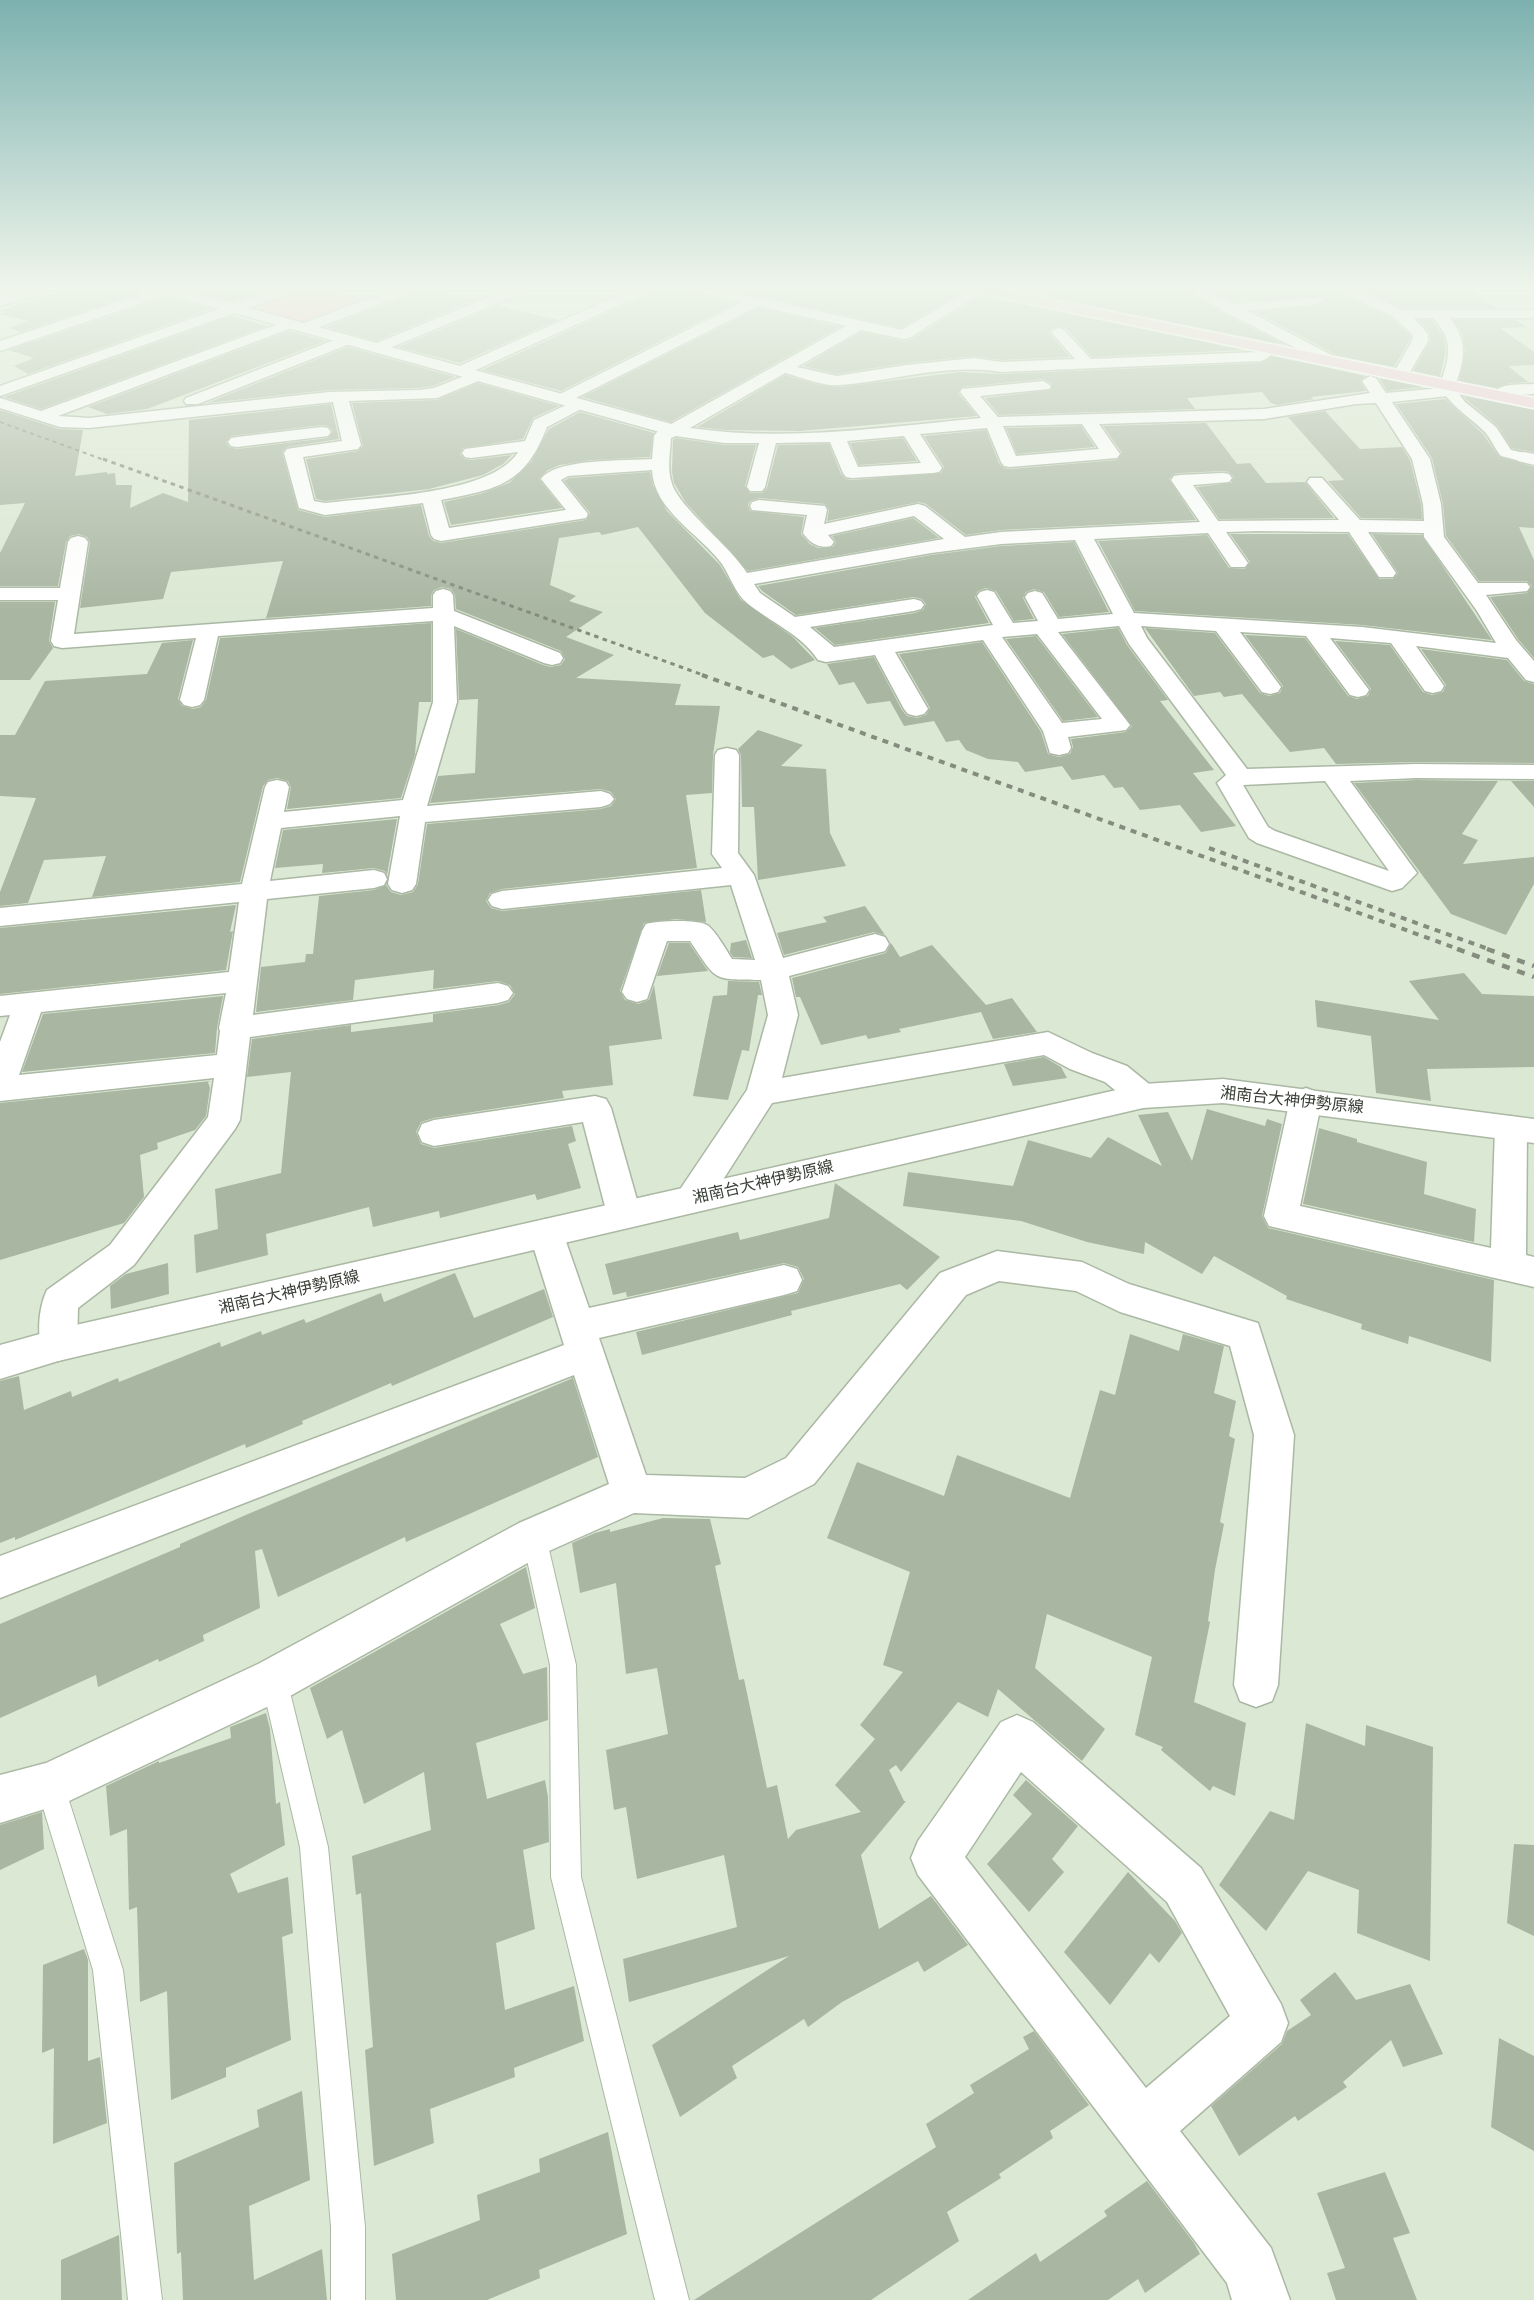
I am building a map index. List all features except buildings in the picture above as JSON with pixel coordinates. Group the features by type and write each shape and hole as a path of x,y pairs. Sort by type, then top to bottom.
{"highway":[{"path":"1509,397 1534,403"}],"street":[{"path":"43,416 96,397"},
{"path":"154,416 201,397"},
{"path":"0,403 71,423 337,397"},
{"path":"340,397 352,445 293,453 306,504 325,509 431,496 481,487 510,475 533,445 540,424 579,397"},
{"path":"553,397 673,430 724,438 836,437 993,423 1087,418 1263,414 1379,397"},
{"path":"731,397 663,436 661,464 663,489 729,560 752,597 817,643 826,655 997,632 1125,618 1312,629 1510,647 1534,641"},
{"path":"972,397 993,423 1010,462 1060,456 1111,454 1087,418"},
{"path":"1381,397 1421,459 1432,504 1432,527 1440,547 1487,610 1510,647 1534,675"},
{"path":"1455,397 1460,405 1491,430 1506,453 1529,458"},
{"path":"237,442 348,428"},
{"path":"836,437 852,473 933,468 910,432"},
{"path":"769,438 758,497 818,510 813,533"},
{"path":"470,452 533,445"},
{"path":"431,496 441,535 579,514 550,479 564,471 661,464"},
{"path":"1223,478 1179,480 1238,563"},
{"path":"1316,482 1354,525 1386,573"},
{"path":"813,533 918,510 960,542"},
{"path":"741,580 960,542 1301,524 1432,527"},
{"path":"813,533 846,561"},
{"path":"1082,535 1137,639 1240,777"},
{"path":"78,542 62,641 209,630 443,605 552,658"},
{"path":"1471,589 1520,587"},
{"path":"0,594 70,594"},
{"path":"987,596 997,632 1057,739 1118,725 1047,626 1035,597"},
{"path":"402,884 413,811 445,702 443,605"},
{"path":"791,624 872,606 914,605"},
{"path":"1223,625 1270,687"},
{"path":"1312,629 1358,690"},
{"path":"192,700 209,630"},
{"path":"1398,637 1432,686"},
{"path":"882,648 916,708"},
{"path":"693,1198 762,1093 783,1015 773,970 741,875 725,854 727,755"},
{"path":"1333,775 1404,873 1392,882 1266,837 1258,832 1229,783 1240,777 1416,771 1534,772"},
{"path":"58,1345 60,1301 122,1255 224,1120 229,1065 254,891 277,787"},
{"path":"270,821 601,799"},
{"path":"502,900 741,875"},
{"path":"0,917 374,879"},
{"path":"638,992 656,931 698,932 724,969 773,970 875,944"},
{"path":"0,1084 15,1005 241,981"},
{"path":"234,1028 498,993"},
{"path":"762,1093 1048,1044 1081,1061 1116,1074 1143,1096"},
{"path":"0,1089 229,1065"},
{"name":"湘南台大神伊勢原線","path":"0,1362 58,1345 1143,1096 1223,1091 1523,1129"},
{"path":"1306,1100 1281,1216 1521,1269 1523,1129"},
{"path":"434,1133 595,1108 624,1214"},
{"path":"546,1233 632,1494"},
{"path":"0,1799 50,1785 274,1680 534,1537 632,1494 748,1498 800,1471 953,1284 997,1266 1082,1277 1120,1298 1245,1334 1274,1435 1257,1685"},
{"path":"0,1577 582,1340 784,1280"},
{"path":"1143,2127 1262,2023 1184,1885 1017,1738 935,1858 1251,2268 1261,2300"}],"lane":[{"path":"534,1537 562,1665 566,1877 672,2300"},
{"path":"274,1680 314,1847 348,2227 348,2300"},
{"path":"50,1785 108,1970 146,2300"}],"railway":[{"path":"0,422 107,461"},
{"path":"103,459 706,676"},
{"path":"702,675 1461,950"},
{"path":"1209,848 1491,950"},
{"path":"1457,949 1534,977"},
{"path":"1487,949 1534,966"}]}
